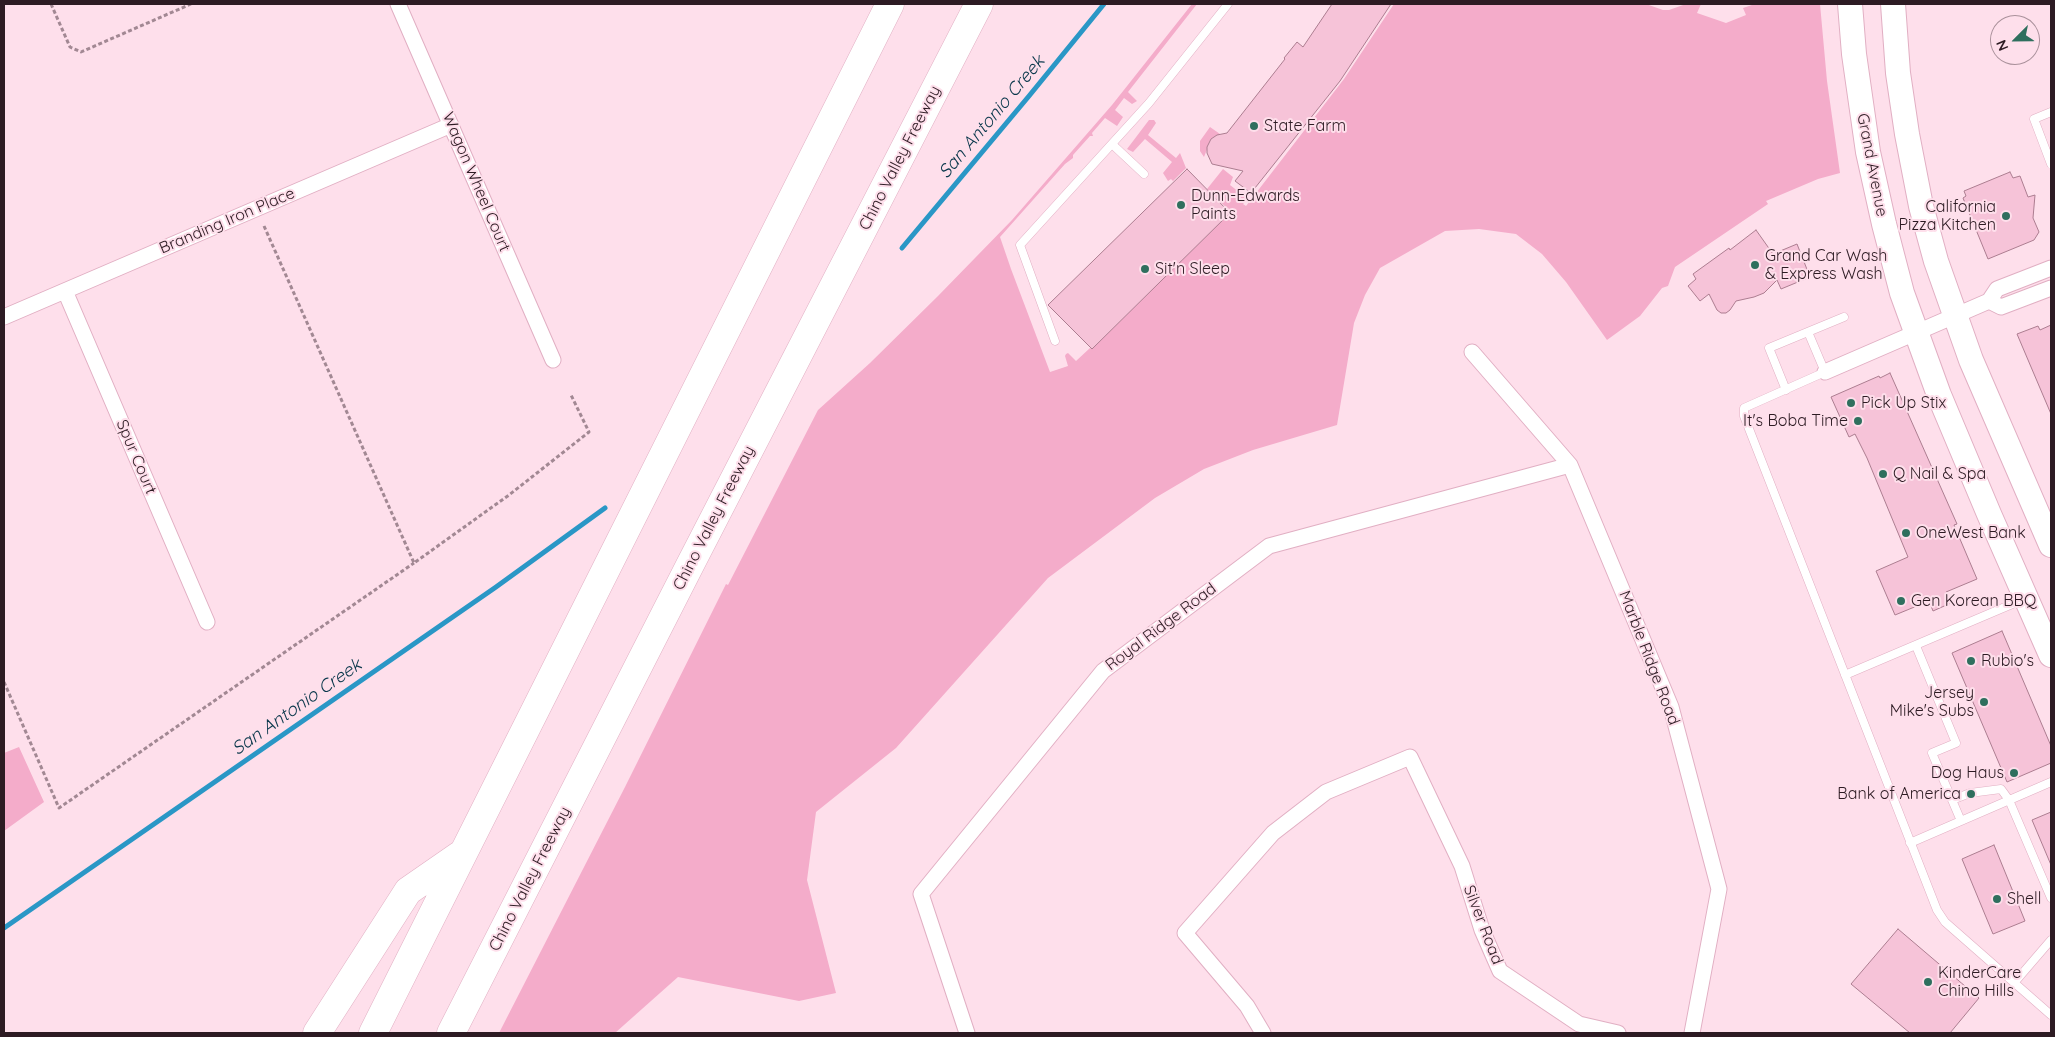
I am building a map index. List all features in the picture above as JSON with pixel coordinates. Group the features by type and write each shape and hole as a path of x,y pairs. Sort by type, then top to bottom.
{"highway":[{"path":"373,1033 890,4"},
{"name":"Chino Valley Freeway","path":"451,1033 979,4"},
{"path":"317,1033 408,891 462,855"}],"main road":[{"name":"Grand Avenue","path":"1850,4 1864,125 1876,190 1902,293 1916,334 1964,454 2051,655"},
{"path":"1893,4 1902,102 1917,187 1936,261 1954,316 1989,404 2051,545"}],"street":[{"name":"Wagon Wheel Court","path":"398,4 553,360"},
{"name":"Branding Iron Place","path":"4,317 451,125"},
{"path":"1825,372 1916,334 1988,301 1997,288 2051,268"},
{"path":"1988,301 2001,307 2051,288"},
{"name":"Spur Court","path":"65,291 207,622"},
{"name":"Marble Ridge Road","path":"1472,352 1570,465 1671,707 1719,889 1692,1033"},
{"name":"Royal Ridge Road","path":"967,1033 921,894 1103,671 1269,546 1570,465"},
{"name":"Silver Road","path":"1263,1033 1247,1006 1184,933 1273,832 1326,792 1410,757 1462,866 1482,930 1500,971 1579,1024 1618,1033"}],"lane":[{"path":"1054,341 1020,245 1113,145 1228,4"},
{"path":"2051,112 2034,119 2051,164"},
{"path":"1113,145 1144,174"},
{"path":"1786,390 1769,348 1844,317"},
{"path":"1808,332 1825,372 1744,408 1744,416 1937,910 1945,922 2051,1015"},
{"path":"1844,675 2026,599"},
{"path":"1916,646 1956,743 1932,753 1961,821"},
{"path":"1910,843 2051,782"},
{"path":"1952,800 1970,793 2001,789 2010,800 2051,898"},
{"path":"2014,982 2051,940"}],"path":[{"path":"51,4 70,47 81,52 190,4"},
{"path":"264,226 414,563"},
{"path":"4,682 59,808 414,563 508,495 589,432 572,395"}],"shaded area":[{"path":"1192,4 1197,4 1128,92 1137,101 1132,104 1124,98 1115,110 1123,117 1117,126 1105,118 1092,133 1093,136 1090,136 1073,155 1073,158 1065,164 1000,237 1050,372 1068,366 1066,354 1068,353 1076,361 1090,348 1092,349 1227,215 1232,219 1237,213 1234,211 1232,213 1207,189 1223,169 1233,177 1230,185 1248,199 1243,204 1246,206 1344,79 1394,4 1646,4 1663,10 1669,10 1686,4 1701,4 1697,13 1726,23 1746,15 1743,8 1755,4 1820,4 1827,81 1840,173 1818,179 1766,201 1768,204 1675,267 1668,286 1662,288 1640,316 1607,340 1566,282 1542,254 1516,234 1479,229 1445,231 1380,268 1365,295 1354,323 1337,425 1253,450 1204,469 1155,498 1048,578 896,748 816,812 807,880 836,993 799,1001 678,977 615,1033 499,1033 726,584 728,585 818,410 870,363 1012,220 1112,105"},
{"path":"1149,120 1154,120 1156,123 1148,135 1176,158 1180,153 1186,168 1173,181 1171,179 1168,181 1163,173 1172,162 1145,139 1133,152 1127,149"},
{"path":"1210,127 1220,134 1211,139 1204,157 1200,151 1200,141"},
{"path":"19,747 44,802 4,831 4,753"}],"building":[{"path":"1332,4 1391,4 1340,81 1251,193 1235,181 1243,171 1212,164 1207,153 1207,147 1211,139 1217,135 1227,133 1297,42 1303,47"},
{"path":"1187,169 1230,213 1092,349 1048,305"},
{"name":"California Pizza Kitchen","path":"2010,172 2013,178 2020,176 2028,197 2035,195 2033,218 2039,232 2034,240 1988,259 1963,198 1966,196 1964,191"},
{"name":"Grand Car Wash & Express Wash","path":"1756,230 1773,254 1797,244 1810,277 1781,289 1777,280 1764,293 1736,301 1726,313 1721,313 1717,310 1709,294 1700,301 1688,286 1696,279 1693,274 1729,248 1730,250"},
{"path":"2051,325 2051,414 2017,334 2038,326 2040,330"},
{"path":"1890,373 1957,524 1954,525 1977,579 1946,592 1951,603 1933,611 1929,601 1895,615 1876,571 1908,557 1867,458 1855,434 1849,437 1831,397"},
{"path":"2002,631 2051,746 2051,763 2007,782 1952,653"},
{"name":"Shell","path":"2051,812 2051,865 2032,820"},
{"name":"Shell","path":"1994,845 2025,921 1993,934 1962,859"},
{"path":"1898,929 1979,998 1950,1033 1910,1033 1851,984"}],"waterway":[{"name":"San Antonio Creek","path":"902,248 1104,4"},
{"name":"San Antonio Creek","path":"4,928 496,587 605,508"}],"place":[{"name":"State Farm","path":"1254,126"},
{"name":"Dunn-Edwards Paints","path":"1181,205"},
{"name":"California Pizza Kitchen","path":"2006,216"},
{"name":"Grand Car Wash & Express Wash","path":"1755,265"},
{"name":"Sit'n Sleep","path":"1145,269"},
{"name":"Pick Up Stix","path":"1851,403"},
{"name":"It's Boba Time","path":"1858,421"},
{"name":"Q Nail & Spa","path":"1883,474"},
{"name":"OneWest Bank","path":"1906,533"},
{"name":"Gen Korean BBQ","path":"1901,601"},
{"name":"Rubio's","path":"1971,661"},
{"name":"Jersey Mike's Subs","path":"1984,702"},
{"name":"Dog Haus","path":"2014,773"},
{"name":"Bank of America","path":"1971,794"},
{"name":"Shell","path":"1997,899"},
{"name":"KinderCare Chino Hills","path":"1928,982"}]}
